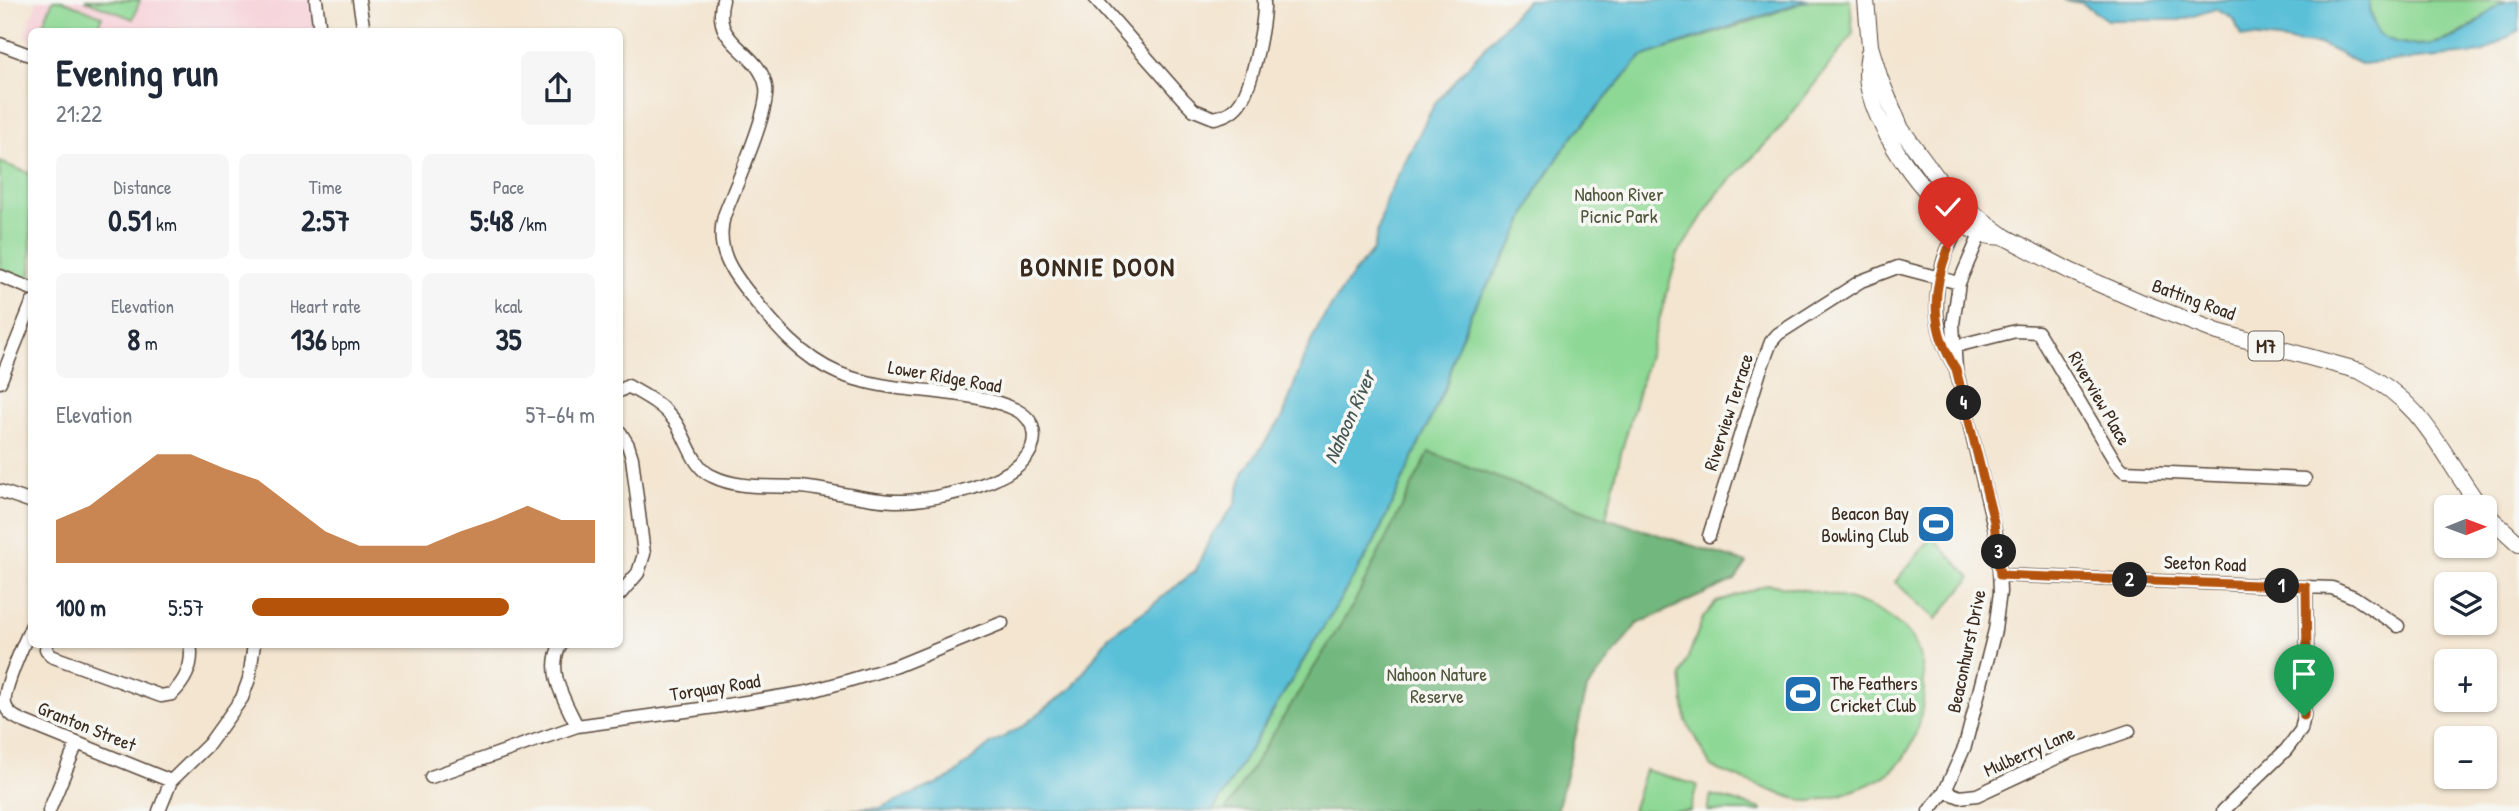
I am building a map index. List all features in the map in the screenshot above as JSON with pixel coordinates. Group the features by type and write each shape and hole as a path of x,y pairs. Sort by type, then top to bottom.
{"main road":[{"name":"Batting Road","path":"1866,5 1870,46 1901,129 1966,217 2070,271 2206,328 2360,371 2375,379 2407,403 2424,422 2472,495"},
{"path":"2497,524 2519,544"}],"street":[{"path":"316,0 320,28"},
{"path":"359,0 363,28"},
{"name":"Lower Ridge Road","path":"623,386 656,402 667,412 677,423 699,464 707,473 727,482 744,485 803,488 878,500 909,500 953,492 1000,478 1024,461 1032,448 1032,426 1028,420 1003,404 981,398 868,382 820,365 780,331 738,279 723,254 722,225 761,119 766,90 757,66 724,33 720,20 723,0"},
{"path":"1096,0 1194,110 1214,118 1234,110 1242,100 1263,27 1264,0"},
{"path":"0,44 28,54"},
{"name":"Beaconhurst Drive","path":"1956,369 1945,352 1939,333 1938,277 1948,249 1966,217"},
{"name":"Beaconhurst Drive","path":"1929,811 1945,791 1965,746 1995,630 2000,575 1994,522 1956,369 1954,310 1959,283 1983,228"},
{"name":"Riverview Terrace","path":"1709,536 1760,371 1771,342 1778,334 1853,285 1898,267 1959,283"},
{"path":"0,276 28,287"},
{"path":"0,382 28,313"},
{"name":"Riverview Place","path":"1956,346 2016,331 2038,332 2116,463 2128,473 2305,478"},
{"path":"623,437 632,457 645,550 638,573 623,590"},
{"path":"0,491 28,501"},
{"name":"Seeton Road","path":"2000,575 2339,590 2398,626"},
{"path":"2223,811 2286,750 2301,730 2307,657 2306,587"},
{"name":"Torquay Road","path":"431,777 577,726 808,692 897,666 1002,623"},
{"name":"Granton Street","path":"28,635 5,693 5,707 16,718 171,781"},
{"path":"46,648 51,656 161,696 172,694 186,676 192,658 191,648"},
{"path":"159,811 171,781 209,744 242,698 249,679 253,648"},
{"path":"560,648 555,672 562,695 577,726"},
{"name":"Mulberry Lane","path":"1945,791 1960,797 1977,795 2069,752 2129,731"},
{"path":"48,811 77,743"}],"shaded area":[{"path":"33,0 314,0 318,28 28,28 28,38 24,36 37,2"}],"green space":[{"path":"53,0 62,0 102,16 97,28 41,28"},
{"path":"85,0 140,0 133,19"},
{"name":"Nahoon Nature Reserve","path":"1809,0 1850,0 1853,34 1779,130 1717,194 1678,254 1621,453 1538,811 1213,811 1374,543 1447,383 1453,357 1472,311 1513,243 1537,190 1569,141 1641,57"},
{"path":"2369,0 2504,0 2457,35 2431,44 2417,45 2393,41 2378,33 2372,24"},
{"path":"0,162 28,173 28,281 0,268"},
{"path":"1429,452 1606,518 1747,563 1735,580 1637,624 1587,689 1557,811 1225,811 1354,603"},
{"path":"1932,537 1971,578 1936,619 1895,582"},
{"name":"The Feathers Cricket Club","path":"1769,584 1858,602 1890,618 1904,629 1914,643 1921,660 1924,679 1920,719 1906,754 1896,767 1879,779 1833,797 1812,801 1777,793 1711,767 1686,721 1681,676 1703,618 1716,602"},
{"path":"1645,770 1697,785 1690,811 1632,811"},
{"path":"1711,795 1762,809 1762,811 1707,811"}],"water":[{"name":"Nahoon River","path":"1527,0 1809,0 1641,57 1569,141 1537,190 1513,243 1472,311 1453,357 1447,383 1374,543 1213,811 826,811 880,808 950,778 989,745 1021,727 1073,687 1109,636 1196,570 1212,534 1235,505 1243,473 1283,417 1304,357 1320,323 1352,275 1373,250 1386,199 1435,103"},
{"path":"2063,0 2369,0 2374,23 2380,34 2392,41 2420,45 2438,43 2456,36 2499,5 2519,0 2519,30 2482,53 2360,64 2322,45 2241,36 2234,19 2215,9 2180,20 2107,20 2082,3"}],"place":[{"name":"Beacon Bay Bowling Club","path":"1936,524"},
{"name":"The Feathers Cricket Club","path":"1803,694"}],"district":[{"name":"BONNIE DOON","path":"1098,266"}],"route":[{"path":"1948,249 1938,277 1937,321 1945,352 1956,369 1994,522 2000,575 2306,587 2304,716"}],"park label":[{"name":"Nahoon River Picnic Park","path":"1619,205"}]}
